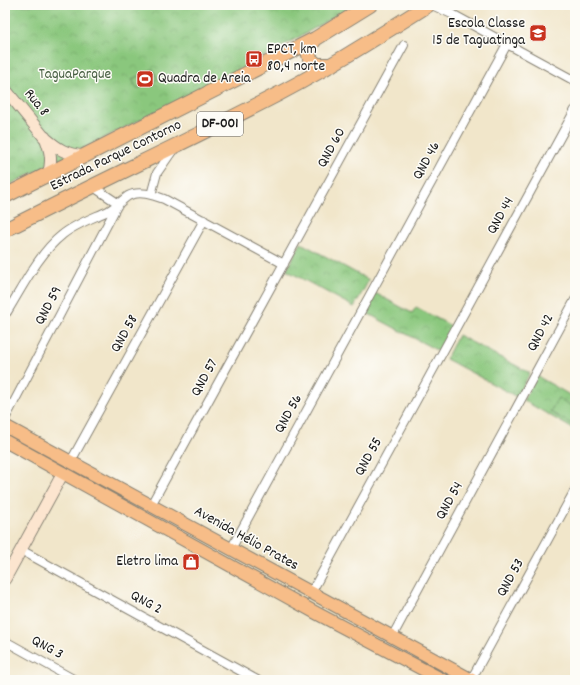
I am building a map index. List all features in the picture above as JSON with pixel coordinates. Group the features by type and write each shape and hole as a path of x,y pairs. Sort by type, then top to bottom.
{"highway":[{"name":"Estrada Parque Contorno","path":"5,196 315,39 370,5"},
{"name":"Estrada Parque Contorno","path":"5,230 260,104 331,65 428,5"},
{"path":"315,39 308,50 310,59 317,65 331,65"}],"main road":[{"name":"Avenida Hélio Prates","path":"5,426 471,680"},
{"name":"Avenida Hélio Prates","path":"5,441 443,680"},
{"path":"218,558 236,562 266,576 277,575"}],"street":[{"path":"432,5 454,15 575,81"},
{"path":"449,5 454,15"},
{"name":"QND 46","path":"371,293 507,44"},
{"name":"QND 60","path":"284,264 404,45"},
{"name":"Rua 8","path":"5,89 44,137"},
{"name":"QND 44","path":"452,335 575,110"},
{"path":"44,137 67,154 84,156"},
{"path":"44,137 51,159 48,174"},
{"path":"151,195 157,173 176,145"},
{"path":"92,186 118,205"},
{"path":"7,312 37,264 56,240 64,233 118,205 127,197 135,194 151,195 164,199 284,264"},
{"name":"QND 59","path":"5,419 118,205"},
{"name":"QND 58","path":"71,461 204,220"},
{"name":"QND 57","path":"152,505 284,264"},
{"name":"QND 56","path":"231,548 371,293"},
{"name":"QND 42","path":"533,378 575,300"},
{"name":"QND 55","path":"311,593 452,335"},
{"name":"QND 54","path":"392,637 533,378"},
{"path":"5,580 63,473"},
{"name":"QND 53","path":"471,680 575,490"},
{"name":"QNG 2","path":"21,550 257,680"},
{"name":"QNG 3","path":"5,641 75,680"}],"green space":[{"name":"TaguaParque","path":"5,5 354,5 269,54 225,77 5,187"},
{"name":"Quadra de Areia","path":"153,69 158,79 137,89 132,79"},
{"path":"301,243 369,280 354,307 286,270"},
{"path":"375,293 412,313 416,307 453,327 440,352 365,312"},
{"path":"458,335 530,373 517,397 446,359"},
{"path":"537,376 575,398 575,430 523,400"},
{"path":"558,398 575,408 575,426 550,412"}],"place":[{"name":"Escola Classe 15 de Taguatinga","path":"538,33"},
{"name":"EPCT, km 80,4 norte","path":"254,59"},
{"name":"Quadra de Areia","path":"145,79"},
{"name":"Eletro lima","path":"191,562"}]}
